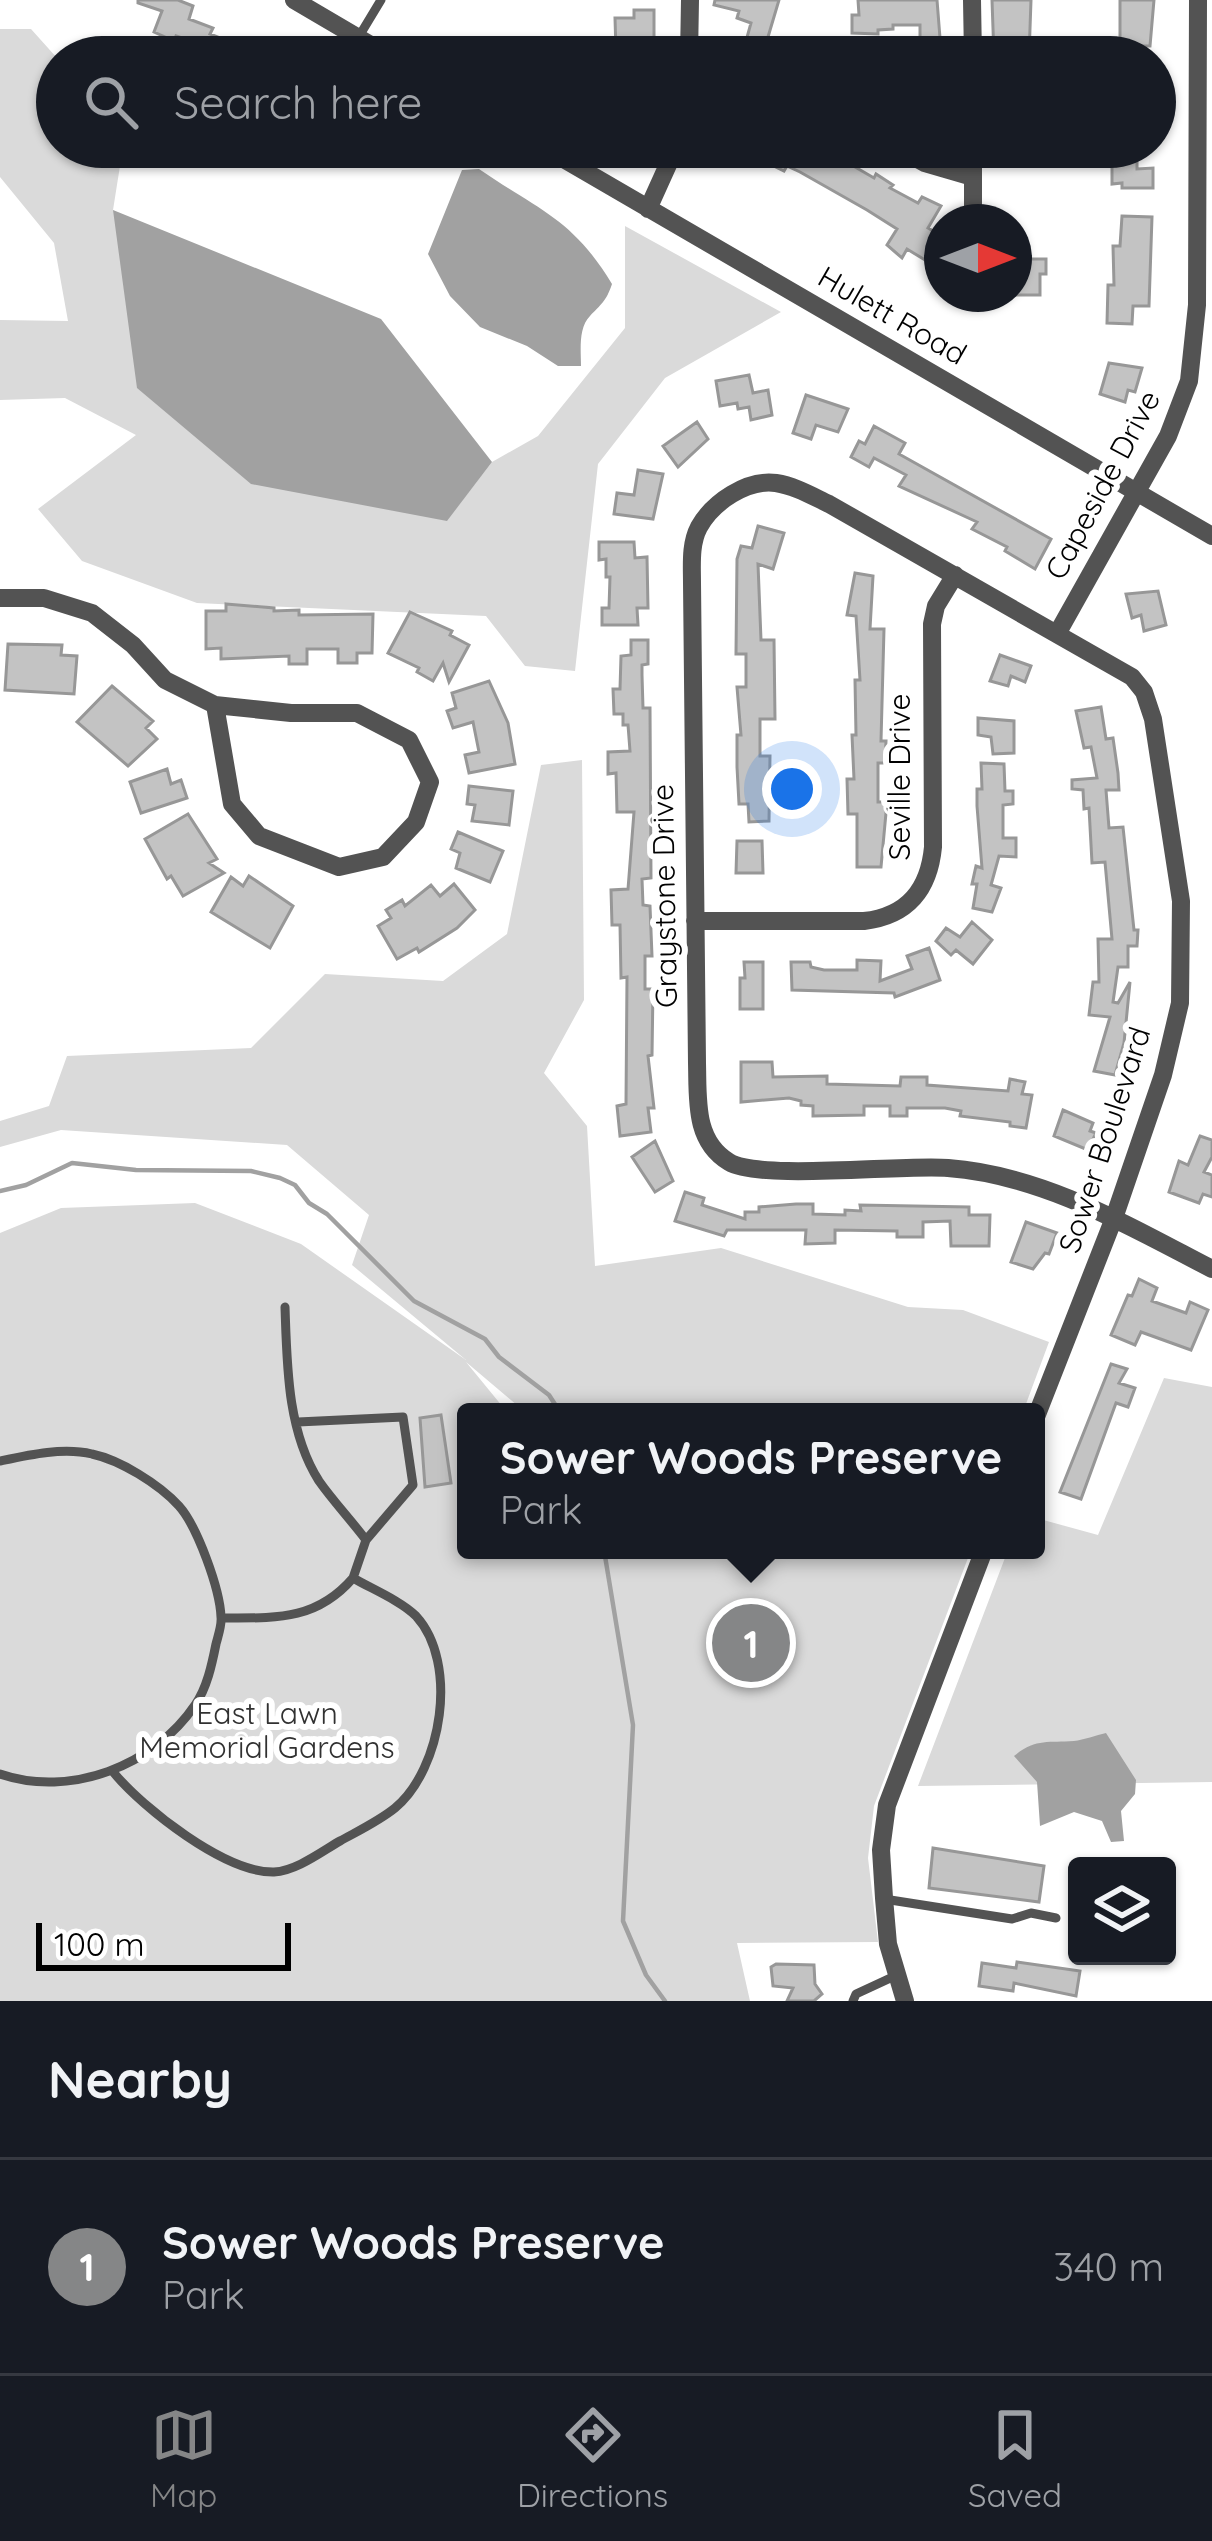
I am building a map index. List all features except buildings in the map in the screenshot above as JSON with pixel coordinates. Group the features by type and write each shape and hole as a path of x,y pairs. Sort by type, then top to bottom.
{"street":[{"path":"294,0 355,36"},
{"path":"689,0 689,36"},
{"path":"972,0 973,36"},
{"name":"Capeside Drive","path":"1057,634 1177,417 1189,381 1205,236 1198,0"},
{"name":"Hulett Road","path":"579,168 1212,536"},
{"path":"649,209 667,168"},
{"path":"942,168 973,177"},
{"path":"973,168 974,204"},
{"name":"Graystone Drive","path":"1057,634 829,504 778,483 738,490 699,526 693,545 692,583 699,1117 709,1147 734,1165 787,1170 947,1168 1002,1176 1114,1218 1212,1269"},
{"name":"Seville Drive","path":"695,921 864,921 884,918 912,902 931,872 933,847 932,624 936,606 955,575"},
{"path":"0,598 44,598 92,613 133,645 165,680 214,705 290,713 357,713 410,740 430,782 416,822 383,856 338,867 259,836 232,804 214,705"},
{"name":"Sower Boulevard","path":"1042,1403 1114,1218 1163,1075 1180,1003 1181,901 1153,719 1144,692 1132,677 1057,634"},
{"path":"905,2001 884,1898 881,1850 887,1805 981,1559"}],"lane":[{"path":"359,36 381,0"},
{"path":"285,1307 287,1369 301,1442 318,1479 366,1540"},
{"path":"222,1618 296,1616 336,1599 353,1578 366,1540 413,1484 404,1417 298,1422"},
{"path":"0,1459 41,1453 92,1454 137,1474 180,1507 206,1559 222,1618 212,1666 196,1704 167,1735 113,1772 57,1783 0,1774"},
{"path":"113,1772 131,1793 186,1835 240,1864 274,1872 299,1864 397,1807 424,1769 443,1700 440,1658 415,1616 353,1578"},
{"path":"884,1898 1012,1919 1031,1913 1056,1918"},
{"path":"853,2001 856,1994 897,1975"}],"green space":[{"path":"0,29 31,29 37,36 36,168 120,168 113,210 447,520 492,462 538,436 625,328 625,226 781,312 665,378 598,464 575,671 525,666 486,616 197,603 82,561 38,509 136,435 65,398 0,400 0,320 68,321 54,243 0,177"},
{"name":"East Lawn Memorial Gardens","path":"582,760 584,1000 544,1073 587,1126 595,1266 721,1248 908,1307 963,1310 1049,1342 1026,1403 514,1403 466,1362 500,1403 457,1403 457,1559 968,1559 874,1806 868,1858 878,1942 737,1943 750,2001 0,2001 0,1233 61,1208 195,1203 301,1244 466,1360 352,1265 369,1215 287,1145 61,1130 0,1147 0,1121 49,1106 67,1056 251,1048 325,974 443,981 507,934 541,765"},
{"path":"1164,1378 1212,1387 1212,1782 918,1786 1005,1559 1045,1559 1045,1520 1098,1535"}],"shaded area":[{"path":"479,169 568,230 612,284 584,327 581,366 558,366 527,346 480,327 450,296 428,254 462,170"},
{"path":"113,210 381,319 492,462 447,521 251,484 137,388"},
{"path":"1106,1733 1136,1780 1135,1794 1121,1811 1124,1841 1111,1842 1102,1821 1074,1812 1040,1826 1037,1782 1014,1756 1036,1744"}],"waterway":[{"path":"0,1191 26,1185 72,1163 136,1170 251,1171 280,1178 327,1214 414,1301 485,1339 499,1357 554,1403"},
{"path":"605,1559 633,1725 623,1921 646,1975 665,2001"}],"place":[{"name":"Sower Woods Preserve","path":"751,1643"}]}
